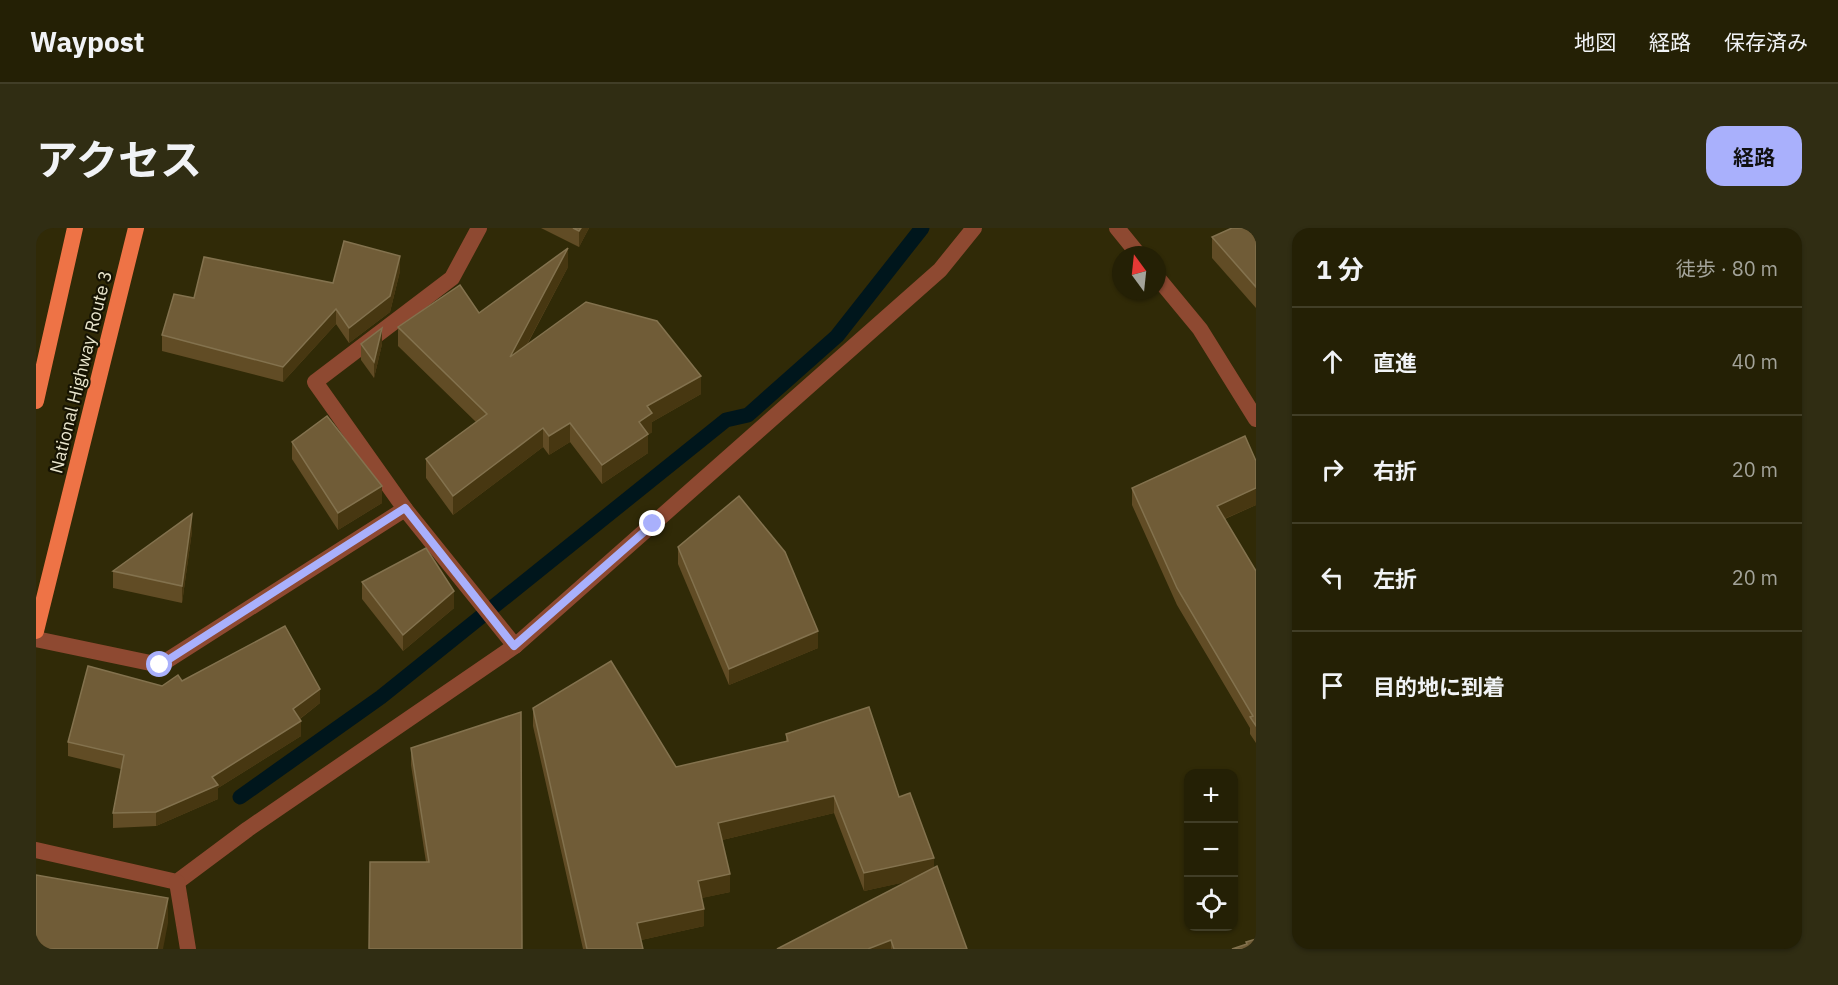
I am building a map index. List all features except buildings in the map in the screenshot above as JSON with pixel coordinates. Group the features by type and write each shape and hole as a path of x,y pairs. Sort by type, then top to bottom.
{"highway":[{"name":"National Highway Route 3","path":"36,401 75,228"},
{"name":"National Highway Route 3","path":"36,631 136,228"}],"street":[{"path":"479,228 452,278 315,382 405,508 514,646"},
{"path":"36,850 177,882 248,830 514,646 940,270 974,228"},
{"path":"1117,228 1132,246"},
{"path":"1166,288 1200,329 1256,419"},
{"path":"36,639 160,665 405,508"},
{"path":"177,882 188,949"}],"waterway":[{"path":"240,797 381,697 726,420 748,415 837,336 922,228"}],"route":[{"path":"160,665 405,508 514,646 653,524"}]}
